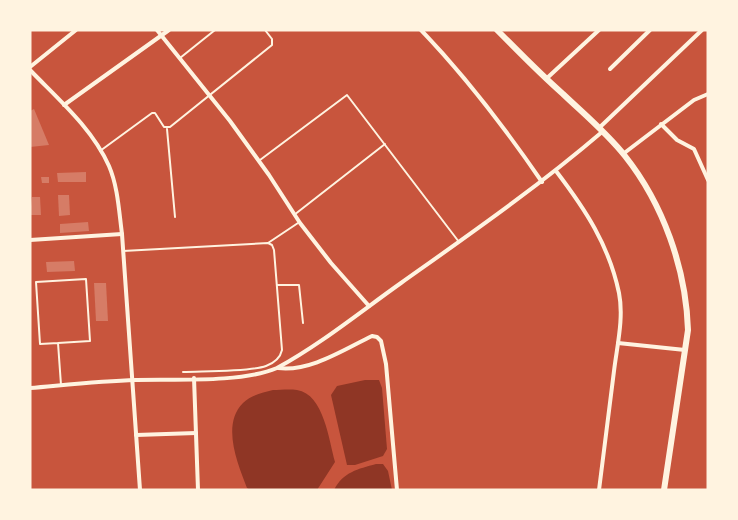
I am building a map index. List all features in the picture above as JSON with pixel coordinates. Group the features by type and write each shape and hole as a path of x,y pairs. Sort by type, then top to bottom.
{"main road":[{"path":"498,30 623,154 654,200 673,249 687,308 688,330 664,490"}],"street":[{"path":"76,30 30,69 84,127 110,167 117,192 140,490"},
{"path":"157,30 258,161 300,223 369,306"},
{"path":"64,105 169,30"},
{"path":"421,30 452,62 492,112 542,182"},
{"path":"546,79 599,30"},
{"path":"610,69 650,30"},
{"path":"30,388 132,380 244,377 267,373 277,368 338,329 556,171 702,30"},
{"path":"623,154 694,100 708,94"},
{"path":"661,124 677,140 694,149 708,180"},
{"path":"556,171 583,206 605,247 619,295 618,342 599,490"},
{"path":"30,240 122,234"},
{"path":"277,368 288,369 316,362 372,336 381,341 386,364 397,490"},
{"path":"618,342 685,350"},
{"path":"194,378 198,490"},
{"path":"136,435 196,433"}],"lane":[{"path":"180,58 215,30"},
{"path":"167,129 272,45 272,39 265,30"},
{"path":"258,161 347,95 459,242"},
{"path":"100,151 152,113 155,114 167,129 175,217"},
{"path":"294,215 385,144"},
{"path":"123,251 268,243 300,223"},
{"path":"183,372 260,368 276,362 280,357 282,350 274,250 268,243"},
{"path":"86,279 90,341 58,343 40,344 36,282 86,279"},
{"path":"277,285 299,285 303,323"},
{"path":"58,343 61,385"}],"shaded area":[{"path":"365,380 379,380 382,388 387,449 383,456 355,465 347,465 331,395 337,386"},
{"path":"273,390 297,390 306,393 319,409 324,420 335,462 317,490 250,490 247,488 233,445 233,422 236,412 246,400"},
{"path":"376,464 383,464 388,471 392,490 334,490 346,475"}],"building":[{"path":"34,109 49,145 30,147 30,111"},
{"path":"86,172 86,182 58,182 57,173"},
{"path":"41,177 49,177 49,183 42,183"},
{"path":"58,195 69,195 70,215 59,216"},
{"path":"32,197 40,197 41,215 30,215"},
{"path":"88,222 89,231 60,233 60,224"},
{"path":"74,261 75,271 47,272 46,262"},
{"path":"94,283 106,283 108,321 96,321"}]}
